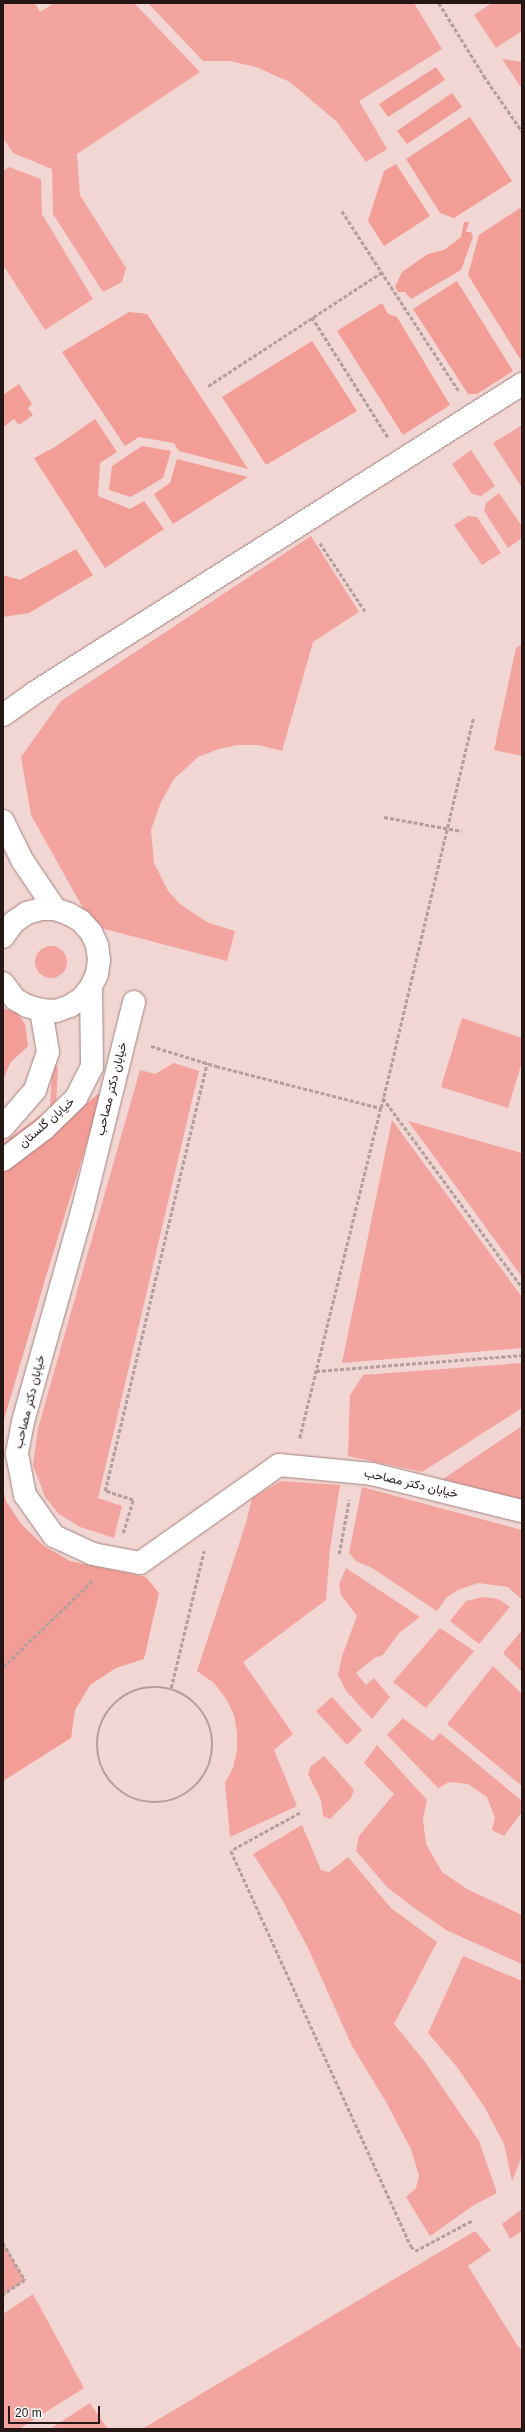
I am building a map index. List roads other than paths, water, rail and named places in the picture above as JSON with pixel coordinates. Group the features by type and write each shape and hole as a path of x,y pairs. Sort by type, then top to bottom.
{"lane":[{"path":"3,715 34,693 306,521 473,413 522,384"},
{"path":"3,821 22,860 55,909"},
{"path":"3,983 15,999 27,1006 41,1010 56,1011 70,1006 82,998 91,987 97,974 99,960 97,945 91,932 81,921 69,914 55,909 41,909 27,913 14,922 4,932"},
{"name":"خیابان گلستان","path":"3,1160 44,1129 76,1098 92,1067 91,987"},
{"name":"خیابان دکتر مصاحب","path":"134,1002 83,1208 24,1422 17,1454 26,1495 54,1536 93,1554 140,1563 279,1465 372,1474 522,1511"},
{"path":"3,1127 35,1090 48,1052 41,1010"}]}
